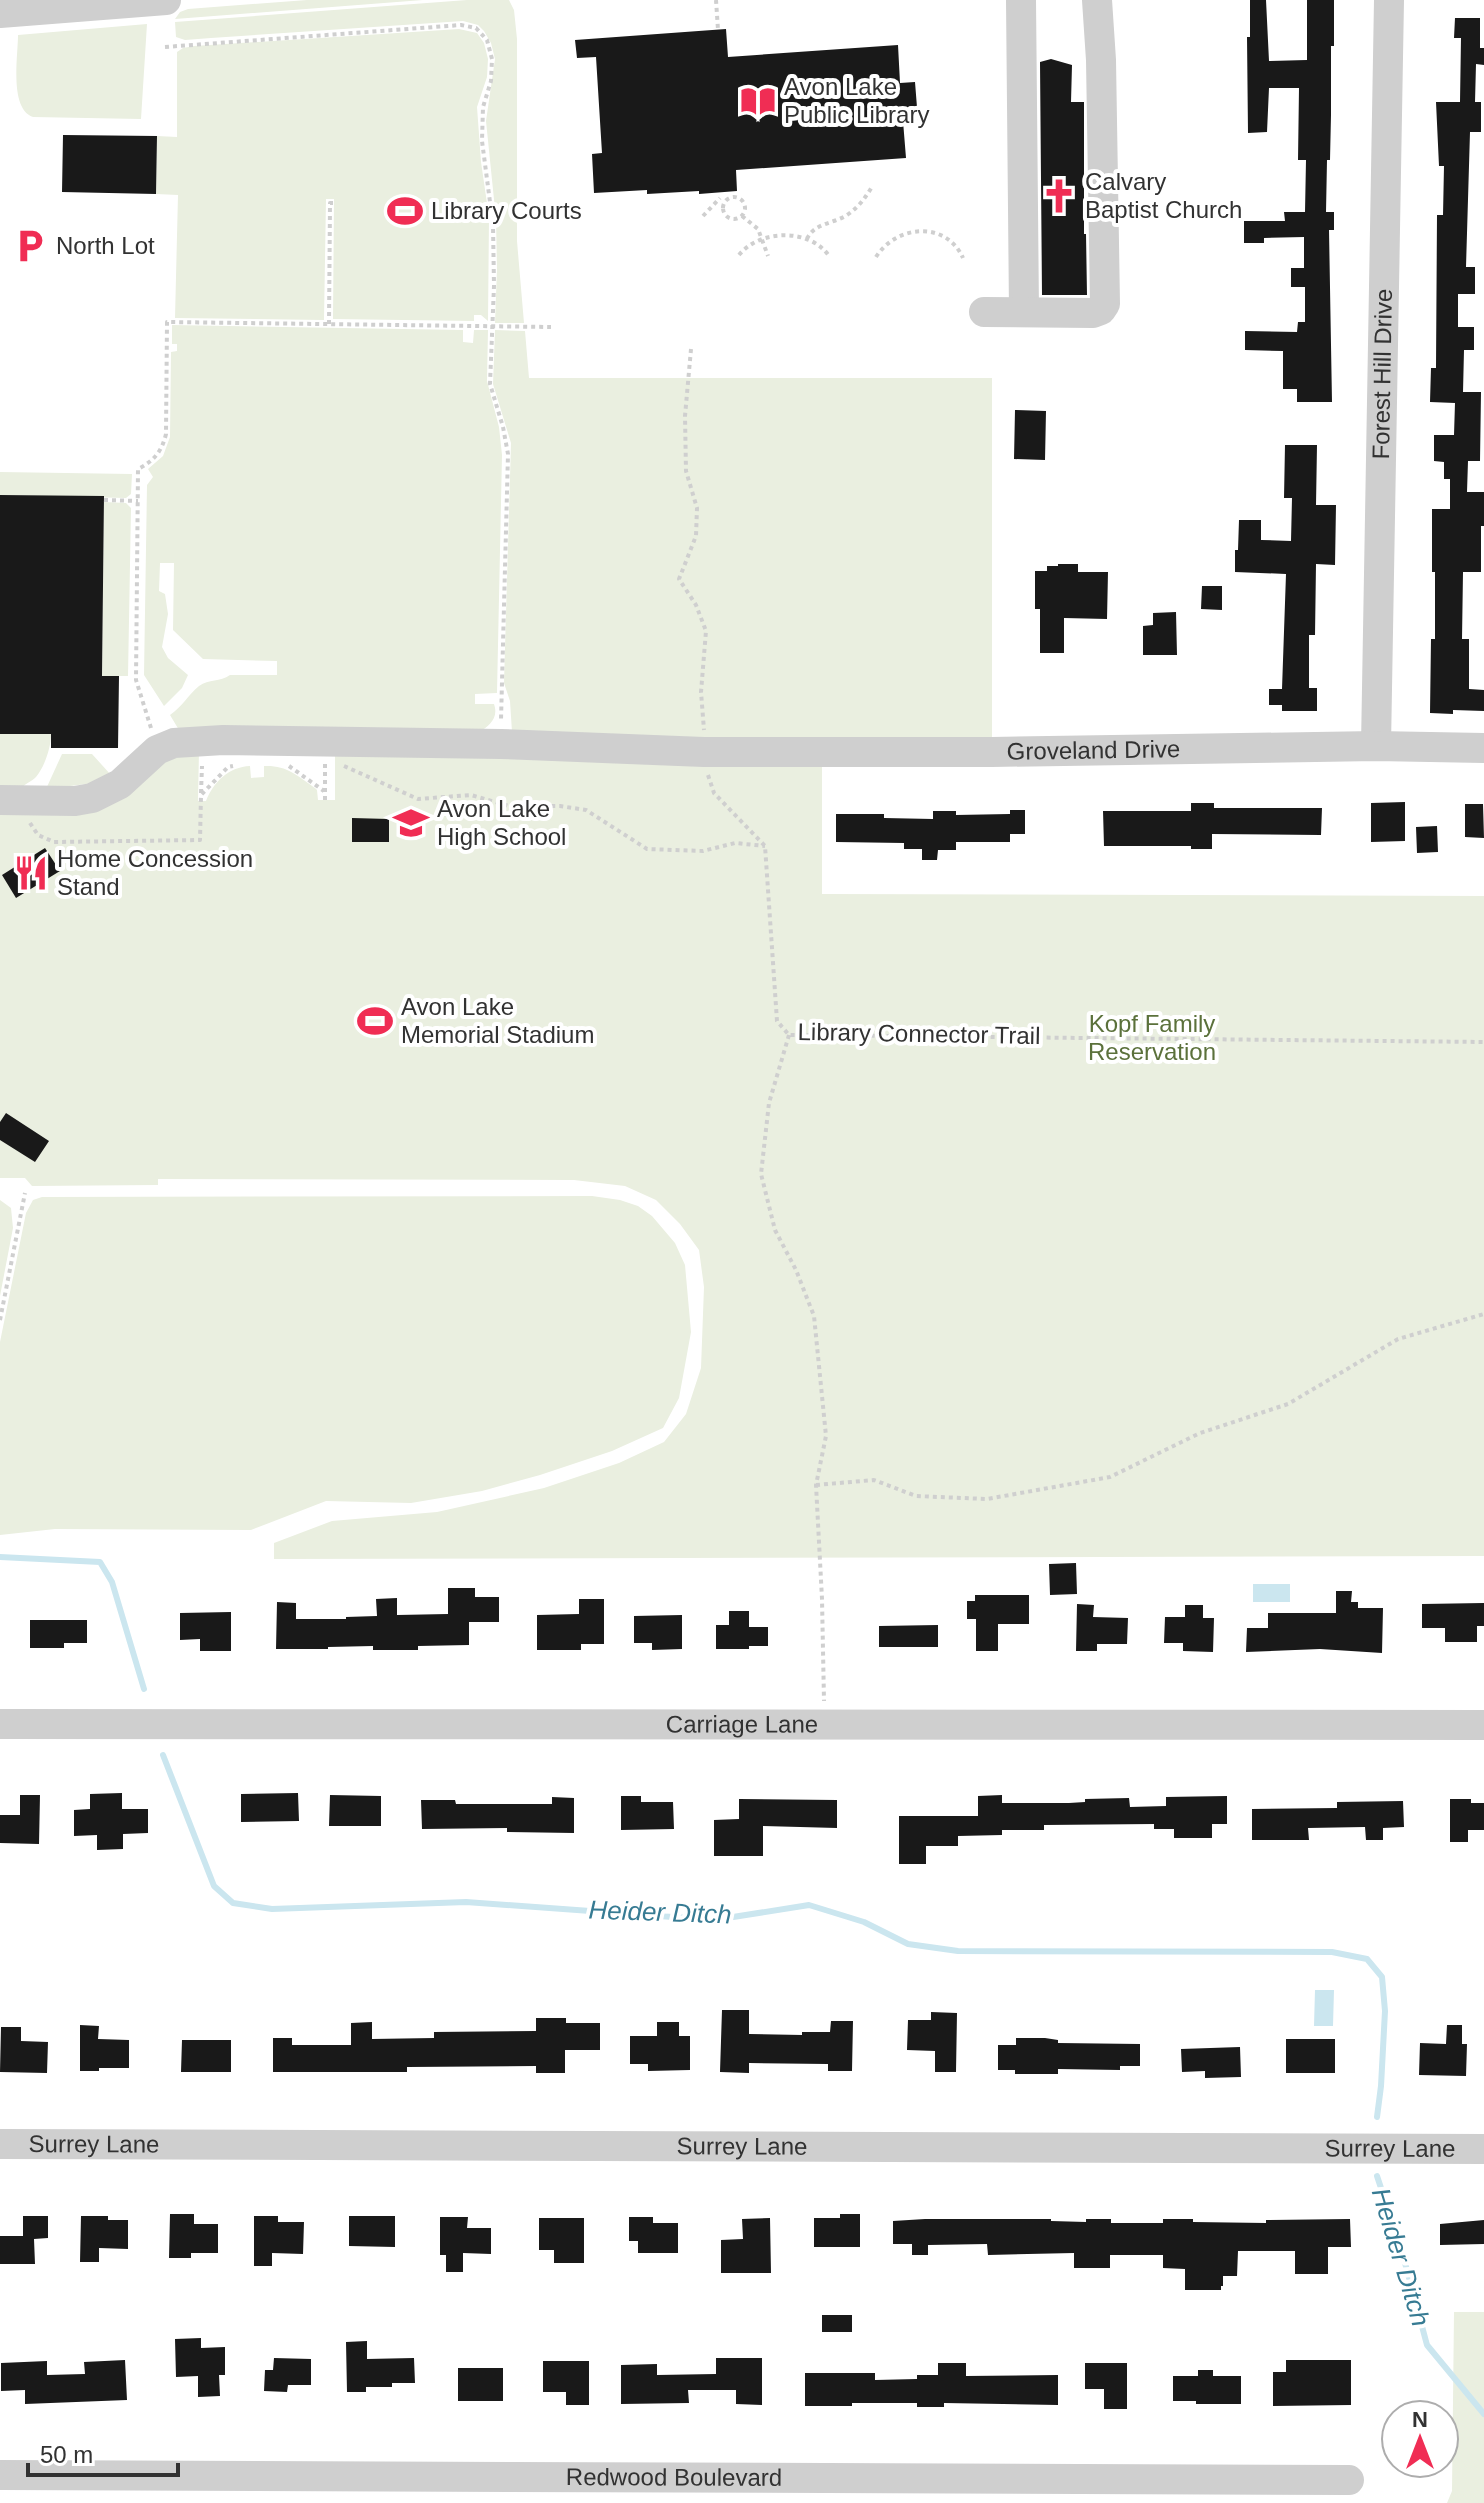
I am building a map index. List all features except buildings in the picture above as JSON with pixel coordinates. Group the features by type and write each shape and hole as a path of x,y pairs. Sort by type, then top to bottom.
{"street":[{"path":"5,9 166,0"},
{"path":"1021,0 1024,312"},
{"path":"984,312 1093,313 1105,304 1097,0"},
{"name":"Forest Hill Drive","path":"1376,746 1389,0"},
{"name":"Groveland Drive","path":"157,750 174,743 310,741 704,752 1037,752 1376,746 1484,748"},
{"path":"14,801 75,801 106,793 157,750"},
{"name":"Carriage Lane","path":"0,1724 1484,1725"},
{"name":"Surrey Lane","path":"0,2144 1484,2149"},
{"name":"Redwood Boulevard","path":"0,2475 1278,2491 1349,2480"}],"path":[{"path":"716,0 718,30"},
{"path":"165,47 461,25 476,28 487,40 492,59 491,81 483,107 482,141 493,225 490,384 508,454 501,744"},
{"path":"807,239 815,228 844,217 855,209 873,185"},
{"path":"703,216 721,197"},
{"path":"721,197 738,198 745,209 742,216 730,219 725,215 721,197"},
{"path":"329,324 330,203 334,203"},
{"path":"742,216 758,229 768,256"},
{"path":"876,257 882,247 900,234 925,231 953,244 963,258"},
{"path":"739,255 762,240 783,236 807,239 824,249 829,256"},
{"path":"157,750 136,680 138,469 158,455 166,434 167,322 551,327"},
{"path":"691,349 685,458 697,508 696,536 679,579 696,605 706,631 701,692 704,752 714,793 765,846"},
{"path":"104,500 138,501"},
{"path":"14,801 38,835 54,842 200,840 202,742"},
{"path":"336,762 418,799 471,795 509,806 560,806 586,810 647,849 703,851 735,843 765,846"},
{"path":"201,795 228,767 239,765"},
{"path":"287,765 324,791 325,800"},
{"name":"Library Connector Trail","path":"765,846 777,1021 789,1035 1484,1042"},
{"path":"789,1035 769,1103 761,1174 775,1230 796,1270 814,1316 826,1436 816,1485 824,1726"},
{"path":"0,1320 25,1193"},
{"path":"816,1485 874,1480 916,1496 987,1499 1110,1477 1200,1433 1288,1404 1398,1339 1484,1314"}],"green space":[{"path":"307,0 423,0 175,19 180,12 188,9"},
{"path":"467,0 509,0 514,10 517,39 517,241 524,323 495,323 496,219 486,121 495,59 491,43 478,25 463,21 185,40 176,37 175,22"},
{"path":"147,24 141,119 33,117 25,112 16,81 18,35"},
{"path":"459,29 477,33 484,43 488,59 487,77 477,107 489,217 488,321 481,315 474,315 474,321 333,319 334,199 326,199 324,320 175,318 178,195 156,194 157,136 177,137 177,52 194,46"},
{"path":"172,325 463,330 463,342 473,343 474,330 488,330 487,381 499,427 502,455 497,693 475,694 475,704 494,704 494,717 486,727 479,732 179,730 170,715 199,686 230,675 277,675 277,661 203,659 173,630 174,563 160,563 159,591 165,594 168,614 162,647 168,658 188,675 182,688 164,706 144,675 147,485 153,477 148,469 163,456 170,437 171,352 177,351 177,344 172,344"},
{"path":"495,330 525,331 529,378 992,378 992,747 512,732 510,701 504,683 511,443 493,384"},
{"path":"0,472 132,474 131,494 126,498 0,495"},
{"path":"104,502 126,503 131,508 128,676 102,676"},
{"path":"0,734 51,734 42,767 36,777 21,789 0,788"},
{"name":"Kopf Family Reservation","path":"335,741 822,751 822,894 1484,896 1484,1556 274,1559 274,1543 332,1521 437,1512 544,1488 619,1463 664,1442 686,1414 701,1368 704,1287 699,1250 680,1224 656,1200 625,1186 574,1180 158,1179 158,1185 32,1186 25,1178 0,1178 0,812 71,813 167,756 199,751 198,801 206,801 213,787 229,772 250,766 251,778 264,777 264,766 279,767 315,788 318,800 335,800"},
{"path":"62,754 92,754 111,775 102,782 46,789"},
{"path":"592,1196 638,1206 652,1216 675,1243 685,1265 691,1332 679,1398 663,1428 612,1451 482,1491 411,1503 326,1501 251,1530 55,1529 0,1535 0,1342 26,1213 33,1200 42,1197"},
{"path":"0,1200 11,1208 13,1228 0,1296"},
{"path":"1454,2312 1484,2312 1484,2503 1447,2503 1452,2479 1460,2479 1460,2399 1453,2399"}],"water":[{"path":"1253,1584 1290,1584 1290,1602 1253,1602"},
{"path":"1315,1990 1334,1990 1333,2026 1314,2026"}],"waterway":[{"name":"Heider Ditch","path":"0,1557 100,1562 112,1582 144,1689"},
{"name":"Heider Ditch","path":"163,1755 214,1886 233,1903 272,1909 466,1902 714,1920 809,1905 864,1922 908,1944 958,1951 1332,1952 1367,1959 1382,1977 1385,2011 1377,2117"},
{"name":"Heider Ditch","path":"1377,2176 1401,2248 1427,2345 1484,2414"}],"place":[{"name":"Avon Lake Public Library","path":"758,101"},
{"name":"Calvary Baptist Church","path":"1059,196"},
{"name":"Library Courts","path":"405,211"},
{"name":"North Lot","path":"30,246"},
{"name":"Avon Lake High School","path":"411,823"},
{"name":"Home Concession Stand","path":"31,873"},
{"name":"Avon Lake Memorial Stadium","path":"375,1021"}]}
